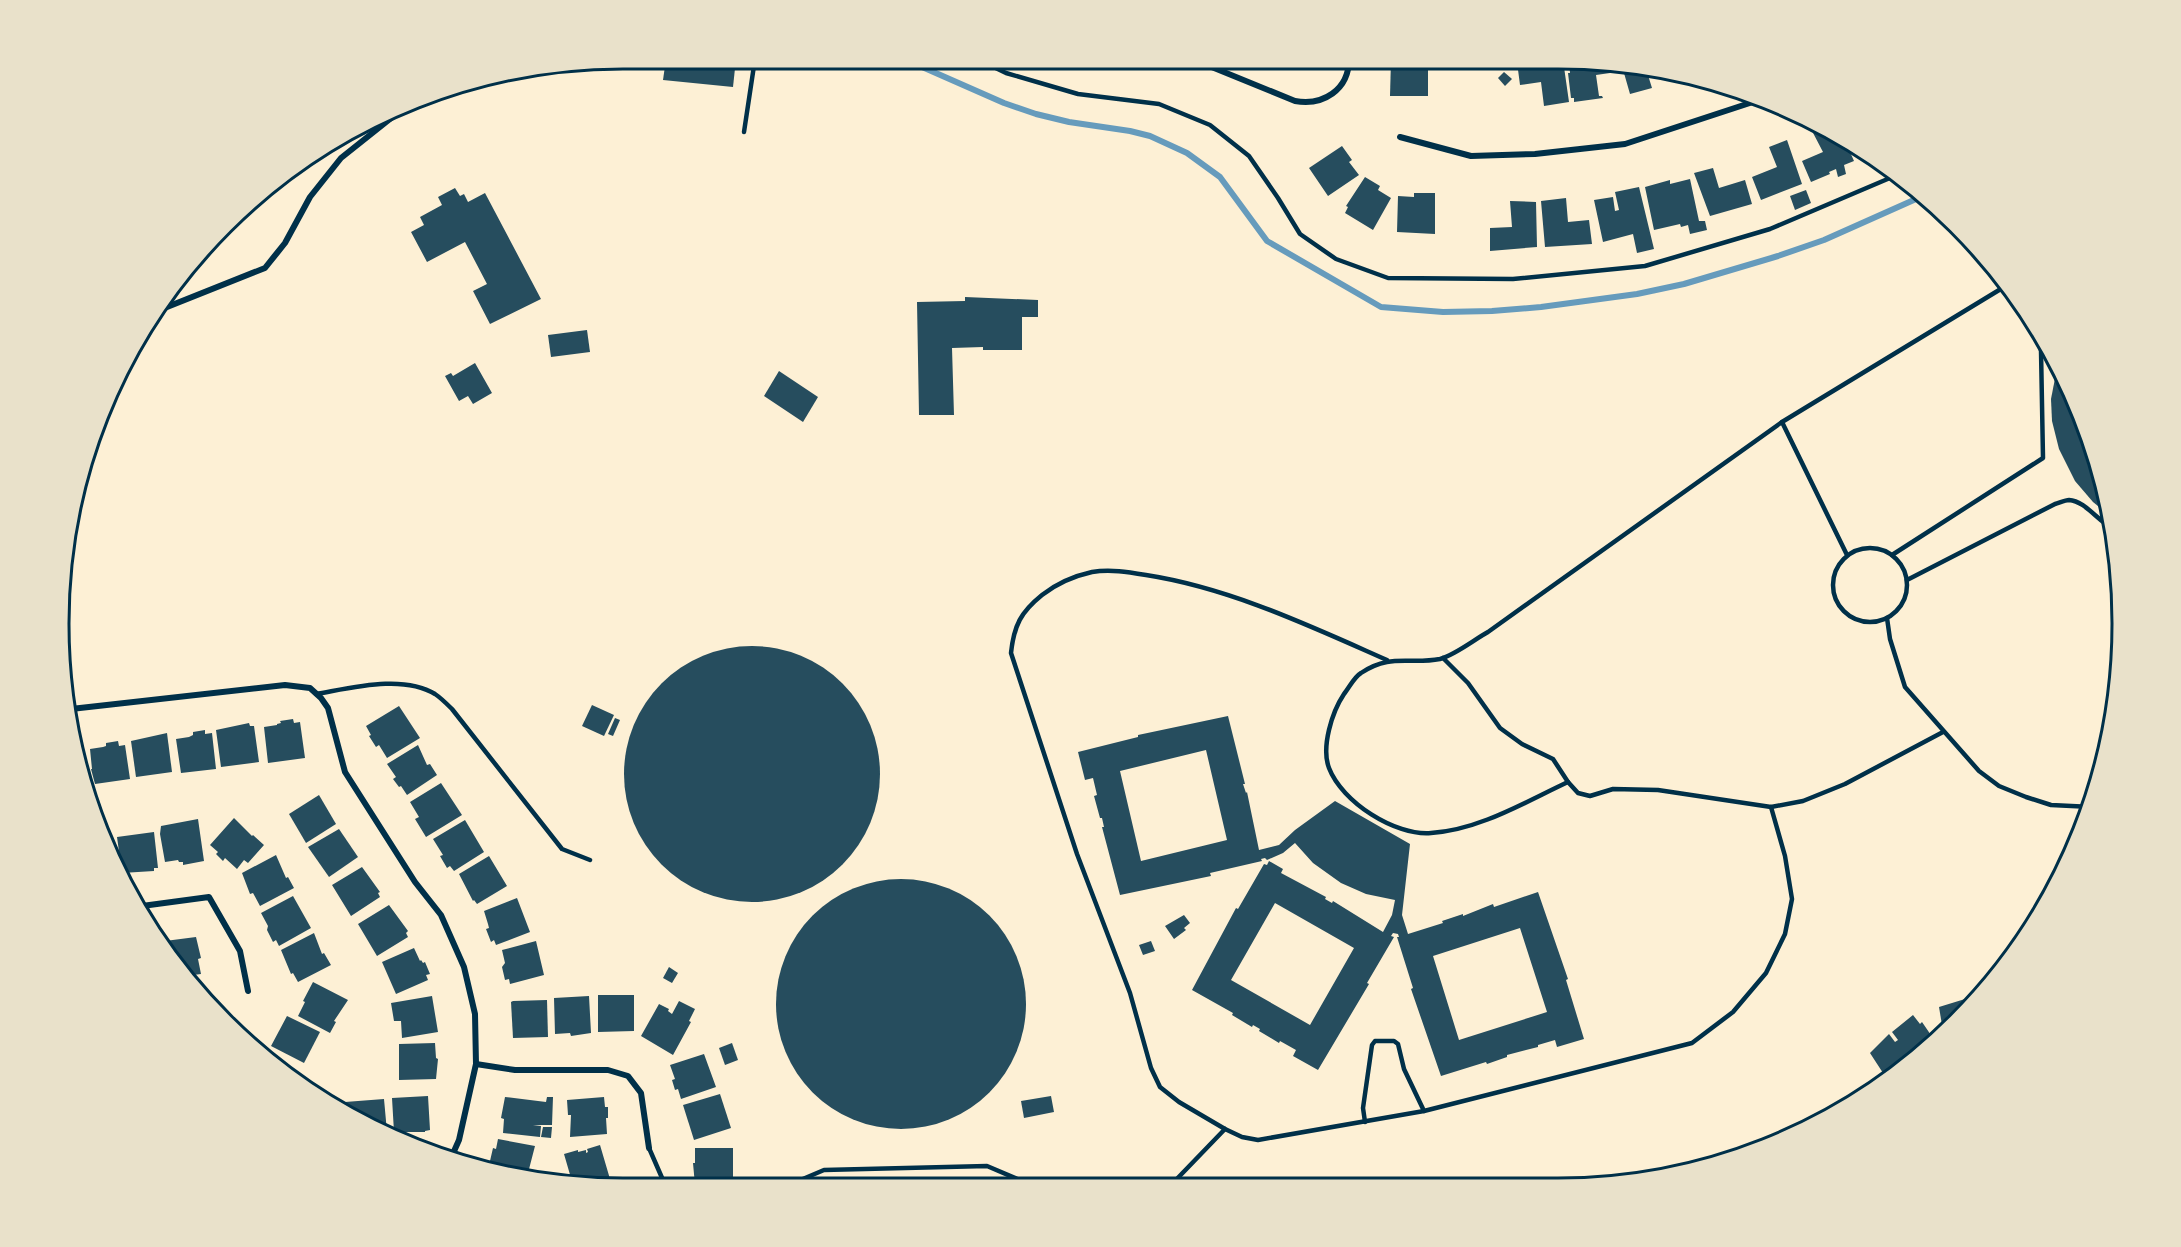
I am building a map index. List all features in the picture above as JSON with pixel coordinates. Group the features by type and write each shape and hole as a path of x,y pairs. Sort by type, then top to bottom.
{"street":[{"path":"1217,69 1295,101 1306,103 1319,102 1331,95 1346,77 1347,69"},
{"path":"1400,137 1471,156 1535,154 1624,144 1749,103"},
{"path":"169,306 265,268 285,243 310,198 341,158 385,123"},
{"path":"76,708 285,685 310,688 328,708 345,772 415,882 441,915 464,967 475,1014 476,1064 459,1140 454,1152"},
{"path":"146,905 209,897 240,951 248,992"},
{"path":"476,1064 515,1070 608,1070 628,1076 641,1093 649,1148"}],"lane":[{"path":"744,132 753,69"},
{"path":"997,69 1078,94 1159,104 1210,125 1249,156 1300,234 1336,259 1388,278 1513,279 1645,266 1770,229 1888,179"},
{"path":"1771,807 1785,856 1792,899 1785,934 1766,973 1733,1012 1692,1043 1424,1111 1258,1140 1242,1137 1179,1102 1160,1087 1151,1068 1130,993 1077,854 1011,653 1013,632 1026,608 1055,585 1092,572 1120,571 1175,579 1277,612 1387,660 1422,661 1443,658 1488,632 1782,422 1999,289"},
{"path":"1892,555 2043,458 2041,352"},
{"path":"1782,422 1847,555"},
{"path":"1906,580 2055,504 2068,500 2079,504 2102,523"},
{"path":"1870,548 1892,555 1904,571 1906,580 1907,589 1900,606 1887,618 1867,622 1857,620 1849,615 1836,600 1833,584 1835,573 1847,555 1858,550 1870,548"},
{"path":"1887,618 1890,639 1905,687 1979,771 1999,786 2026,797 2051,805 2081,806"},
{"path":"1443,658 1468,683 1500,728 1522,744 1553,759 1578,793 1590,796 1613,789 1658,790 1771,807 1803,801 1845,784 1943,732"},
{"path":"1387,660 1359,674 1338,704 1327,735 1328,766 1340,788 1367,812 1399,829 1430,834 1461,828 1491,817 1568,782"},
{"path":"316,694 358,687 398,684 416,685 436,694 452,710 562,849 590,860"},
{"path":"1365,1122 1363,1108 1372,1045 1375,1041 1394,1041 1398,1044 1404,1069 1424,1111"},
{"path":"1179,1178 1225,1129"},
{"path":"649,1148 662,1178"},
{"path":"805,1178 824,1170 987,1166 1015,1178"}],"building":[{"path":"665,69 735,69 733,87 663,80"},
{"path":"1391,69 1428,69 1428,96 1390,96"},
{"path":"1518,69 1564,69 1569,102 1544,106 1541,82 1520,85"},
{"path":"1570,69 1615,72 1596,75 1599,96 1603,98 1574,102 1574,98 1571,98 1568,73 1570,73"},
{"path":"1504,72 1512,79 1505,86 1498,78"},
{"path":"1624,73 1649,77 1652,88 1630,94"},
{"path":"1812,131 1850,152 1854,161 1844,165 1846,174 1838,177 1836,169 1811,182 1802,161 1823,152"},
{"path":"1787,140 1802,184 1761,200 1752,177 1777,167 1769,147"},
{"path":"1342,146 1352,160 1349,162 1359,175 1328,196 1309,168"},
{"path":"1713,168 1719,188 1745,180 1752,204 1710,216 1694,173"},
{"path":"1365,177 1380,186 1378,190 1391,198 1373,230 1345,213 1348,207 1346,206"},
{"path":"1690,179 1699,221 1705,221 1707,230 1690,234 1688,225 1681,227 1680,224 1654,230 1645,187 1670,180 1670,184"},
{"path":"1639,187 1654,249 1637,253 1633,234 1603,242 1594,200 1613,197 1615,211 1619,210 1615,192"},
{"path":"455,188 460,196 464,194 468,202 485,193 541,299 490,324 473,291 487,284 465,242 427,262 411,232 424,225 420,217 442,205 438,197"},
{"path":"1806,190 1811,203 1795,210 1790,196"},
{"path":"1414,193 1435,193 1435,234 1397,232 1398,196 1414,197"},
{"path":"1566,198 1568,222 1589,220 1592,244 1545,247 1541,201"},
{"path":"1510,201 1536,202 1537,247 1490,251 1490,228 1512,227"},
{"path":"965,297 1038,300 1038,317 1022,317 1022,350 983,350 983,347 952,348 954,415 919,415 917,302 965,301"},
{"path":"587,330 590,352 551,357 548,335"},
{"path":"475,363 492,393 473,404 468,396 459,401 445,376 451,373 453,376"},
{"path":"779,371 818,397 803,422 764,396"},
{"path":"2055,378 2083,445 2099,507 2075,481 2059,449 2052,421 2051,399"},
{"path":"752,646 789,652 812,661 833,675 851,693 870,725 877,749 880,774 874,811 865,834 851,855 833,873 801,892 777,899 752,902 715,896 692,887 671,873 653,855 634,823 627,799 624,774 630,737 639,714 653,693 671,675 703,656 727,649"},
{"path":"592,705 614,715 604,736 582,726"},
{"path":"399,706 420,738 387,758 379,745 376,747 366,726"},
{"path":"1228,716 1259,850 1279,845 1295,830 1335,801 1410,844 1402,915 1408,934 1493,904 1494,907 1538,892 1568,979 1566,980 1584,1039 1557,1047 1555,1040 1507,1055 1507,1057 1487,1064 1486,1062 1441,1076 1411,989 1413,988 1398,934 1393,933 1391,936 1394,937 1367,983 1369,984 1318,1070 1293,1056 1296,1050 1280,1041 1279,1043 1259,1031 1260,1029 1253,1025 1252,1027 1232,1015 1233,1013 1192,990 1236,908 1238,909 1264,864 1267,865 1269,861 1283,869 1281,873 1383,932 1392,915 1395,900 1366,894 1341,883 1313,863 1295,843 1283,853 1267,860 1265,858 1261,859 1262,861 1210,873 1211,876 1120,895 1102,827 1104,827 1102,818 1100,818 1094,796 1097,795 1093,778 1085,780 1078,752 1138,737 1138,735","holes":["1206,750 1227,840 1141,861 1120,771","1275,903 1354,948 1310,1025 1231,980","1520,928 1547,1012 1459,1040 1433,956"]},
{"path":"615,718 620,720 613,736 608,734"},
{"path":"293,719 294,723 300,722 305,758 268,763 264,727"},
{"path":"249,723 250,726 254,726 259,762 221,767 216,730"},
{"path":"205,730 205,734 212,733 216,769 181,773 176,739 189,737 193,735 193,732"},
{"path":"167,733 172,772 136,777 131,741"},
{"path":"118,741 119,746 125,745 130,779 95,784 91,769 90,749"},
{"path":"418,745 427,765 430,764 437,775 407,795 393,779 396,777 387,764"},
{"path":"441,783 462,815 426,837 415,819 419,817 410,802"},
{"path":"319,795 336,824 306,843 289,814"},
{"path":"234,818 264,845 248,863 244,860 237,869 225,858 223,861 210,845"},
{"path":"198,819 204,861 183,865 183,862 178,860 165,862 160,834 161,826"},
{"path":"465,820 484,852 454,871 450,866 447,868 440,856 443,855 433,839"},
{"path":"339,829 358,857 329,877 308,847"},
{"path":"154,832 158,868 154,868 154,871 128,873 119,855 117,837"},
{"path":"276,855 286,878 288,877 294,888 260,906 253,893 250,894 242,873"},
{"path":"489,856 507,886 477,904 473,901 459,874"},
{"path":"362,867 380,892 378,893 380,897 351,916 332,885"},
{"path":"901,879 925,882 949,889 970,900 989,916 1005,935 1016,956 1023,980 1026,1004 1023,1028 1016,1052 1005,1073 989,1092 970,1108 949,1119 925,1126 901,1129 877,1126 853,1119 832,1108 813,1092 797,1073 786,1052 779,1028 776,1004 779,980 786,956 797,935 813,916 832,900 853,889 877,882"},
{"path":"293,896 311,928 279,946 276,940 273,942 261,913"},
{"path":"517,898 530,932 496,945 494,940 491,942 486,929 489,928 484,911"},
{"path":"389,905 408,931 406,933 408,937 377,956 358,924"},
{"path":"1184,915 1190,923 1184,928 1186,930 1174,939 1165,926"},
{"path":"314,933 322,954 324,953 331,965 298,982 293,973 291,974 281,950"},
{"path":"196,937 201,958 198,959 201,974 195,975 168,941"},
{"path":"536,941 544,975 510,984 509,979 505,980 502,950"},
{"path":"1151,941 1155,951 1143,955 1139,945"},
{"path":"414,948 420,961 425,962 430,974 426,975 428,980 396,994 382,962"},
{"path":"669,967 678,973 672,983 663,978"},
{"path":"313,982 348,1000 334,1021 336,1022 330,1033 298,1016"},
{"path":"598,995 634,995 634,1031 598,1032"},
{"path":"432,996 438,1032 402,1038 401,1021 394,1021 391,1003"},
{"path":"589,996 591,1033 571,1036 570,1033 555,1034 554,998"},
{"path":"1965,999 1942,1023 1939,1007"},
{"path":"547,1000 548,1037 513,1038 511,1002"},
{"path":"679,1001 695,1009 689,1021 691,1022 673,1055 641,1036 659,1004 669,1009 668,1011 672,1014"},
{"path":"1913,1015 1920,1024 1922,1022 1930,1034 1883,1072 1870,1053 1889,1034 1895,1042 1898,1040 1892,1032"},
{"path":"287,1016 320,1032 304,1063 271,1046"},
{"path":"435,1043 438,1059 436,1079 399,1080 399,1044"},
{"path":"732,1043 738,1060 725,1065 719,1048"},
{"path":"704,1054 716,1087 681,1099 678,1089 675,1090 672,1080 675,1079 670,1065"},
{"path":"720,1094 731,1128 694,1140 683,1105"},
{"path":"428,1096 430,1130 402,1132 394,1128 392,1098"},
{"path":"1051,1096 1054,1112 1024,1118 1021,1101"},
{"path":"505,1097 546,1102 547,1097 553,1097 552,1125 533,1125 541,1126 540,1137 503,1133 504,1119 501,1118"},
{"path":"604,1097 605,1107 608,1107 607,1134 570,1137 571,1115 568,1115 567,1100"},
{"path":"384,1099 386,1125 346,1104 345,1102"},
{"path":"543,1127 552,1127 551,1138 541,1137"},
{"path":"498,1139 535,1146 529,1169 490,1161 493,1148 496,1149"},
{"path":"600,1145 610,1178 570,1175 564,1154 578,1150 578,1152 586,1150 586,1153 587,1149"},
{"path":"695,1148 733,1148 733,1178 694,1178 693,1163 695,1163"}],"waterway":[{"path":"927,69 1004,103 1036,114 1150,136 1187,153 1220,177 1267,241 1381,307 1443,312 1492,311 1637,294 1684,284 1778,256 1824,240 1914,200"}]}
